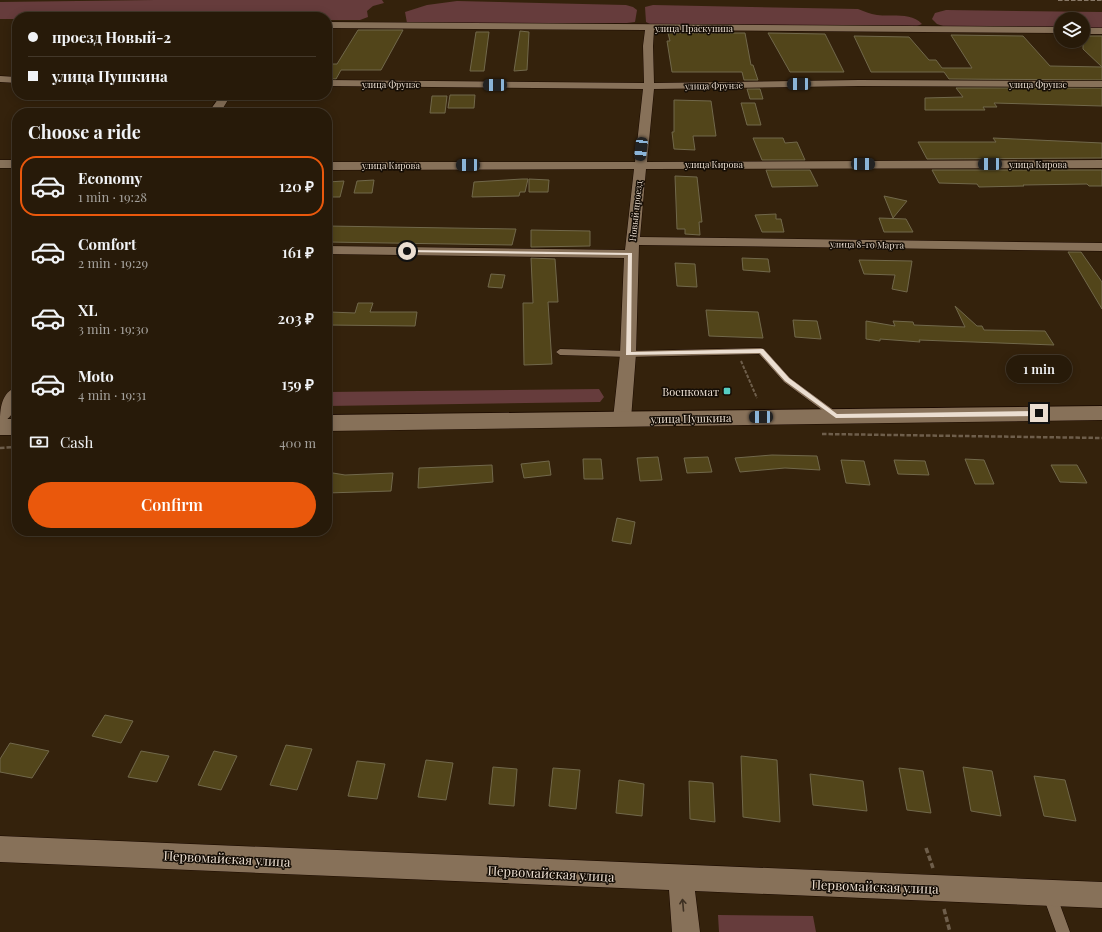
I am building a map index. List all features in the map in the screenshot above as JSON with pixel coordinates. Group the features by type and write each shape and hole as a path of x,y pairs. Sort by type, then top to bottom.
{"main road":[{"name":"улица Пушкина","path":"332,423 1102,413"},
{"path":"0,427 12,427"}],"street":[{"name":"улица Праскунина","path":"332,25 1054,30"},
{"name":"Новый проезд","path":"622,419 628,354 632,248 648,86 648,46 650,27"},
{"path":"1090,31 1102,31"},
{"path":"0,79 12,80"},
{"name":"улица Фрунзе","path":"332,83 648,86 859,83 1102,84"},
{"path":"0,164 12,164"},
{"name":"улица Кирова","path":"332,166 1102,164"},
{"name":"улица 8-го Марта","path":"332,250 1102,247"},
{"path":"0,417 12,399"},
{"name":"Первомайская улица","path":"0,848 1102,895"},
{"path":"681,878 686,932"}],"lane":[{"path":"560,352 628,354 761,351 787,380 836,416"},
{"path":"1048,893 1063,932"}],"path":[{"path":"736,351 756,398"},
{"path":"0,448 12,447"}],"shaded area":[{"path":"382,0 384,3 373,6 367,11 368,17 360,20 332,20 332,12 12,12 12,19 0,19 0,2"},
{"path":"457,1 626,5 637,10 635,22 627,23 407,23 405,12 427,5"},
{"path":"653,5 858,9 877,15 907,16 922,24 917,26 650,24 646,22 645,7"},
{"path":"946,10 1102,12 1102,28 1090,28 1090,12 1054,12 1054,28 946,27 937,24 932,19 935,13"},
{"path":"599,389 604,397 600,402 332,406 332,392"},
{"path":"718,915 813,916 816,932 719,932"}],"building":[{"path":"358,30 403,30 381,70 341,70 336,79 332,79 332,64 337,64"},
{"path":"520,31 529,32 527,70 514,71"},
{"path":"476,32 489,32 484,71 470,71"},
{"path":"668,33 745,33 751,65 753,65 758,80 744,80 742,72 672,72 667,41 670,41"},
{"path":"768,33 825,34 844,72 790,72"},
{"path":"951,35 1023,36 1050,66 1102,67 1102,80 949,79 944,72 871,72 854,36 909,37 929,60 936,60 942,68 972,68"},
{"path":"1090,36 1102,36 1102,67 1083,49 1090,48"},
{"path":"956,88 1102,88 1102,106 994,103 997,107 983,107 985,110 925,110 925,98 963,97"},
{"path":"747,89 760,89 763,99 750,99"},
{"path":"450,95 475,95 474,108 448,108"},
{"path":"432,96 447,96 445,113 430,113"},
{"path":"674,100 711,101 716,136 693,136 695,150 674,149 672,132 674,132"},
{"path":"741,103 755,103 761,125 747,125"},
{"path":"753,138 783,138 785,143 797,142 805,160 762,160"},
{"path":"993,138 1102,143 1102,158 927,159 918,142 996,142"},
{"path":"766,170 810,170 818,186 772,187"},
{"path":"932,170 1102,170 1102,186 1089,186 1087,184 979,187 977,184 939,183"},
{"path":"675,176 697,177 702,222 699,222 700,235 685,234 685,229 677,229"},
{"path":"528,179 525,192 520,192 519,196 472,197 474,182"},
{"path":"529,179 549,180 548,192 529,192"},
{"path":"374,180 372,193 354,193 357,181"},
{"path":"344,181 340,197 332,197 332,182"},
{"path":"884,196 907,201 893,218"},
{"path":"776,214 776,219 781,219 784,232 762,232 755,215"},
{"path":"879,218 906,219 913,232 884,232"},
{"path":"332,226 516,229 512,245 332,242"},
{"path":"531,230 590,231 590,246 531,247"},
{"path":"1068,252 1081,252 1102,282 1102,309"},
{"path":"531,258 555,259 558,302 548,302 552,364 524,365 523,303 533,303"},
{"path":"742,258 768,259 770,272 743,270"},
{"path":"859,260 912,261 907,292 892,289 895,275 864,274"},
{"path":"675,263 695,264 697,287 677,286"},
{"path":"491,274 505,275 502,288 488,287"},
{"path":"358,303 373,303 370,312 417,312 415,326 332,325 332,312 355,313"},
{"path":"955,306 977,326 982,326 984,330 1045,331 1054,345 919,340 920,342 880,339 880,341 866,339 866,321 895,326 893,321 913,322 914,325 965,327"},
{"path":"706,310 758,312 763,338 709,336"},
{"path":"793,320 817,321 821,339 795,337"},
{"path":"772,455 817,456 820,470 785,468 740,472 735,458"},
{"path":"658,457 662,480 640,481 637,458"},
{"path":"708,457 712,472 687,473 684,458"},
{"path":"583,459 601,459 603,479 584,479"},
{"path":"965,459 984,460 994,484 975,484"},
{"path":"841,460 864,461 870,485 846,483"},
{"path":"894,460 925,461 929,475 898,474"},
{"path":"549,461 551,475 524,478 521,464"},
{"path":"492,465 493,482 418,488 419,468"},
{"path":"1051,465 1077,465 1087,483 1060,482"},
{"path":"332,473 345,475 393,473 391,491 332,493"},
{"path":"617,518 635,522 631,544 612,541"},
{"path":"105,715 133,721 121,743 92,736"},
{"path":"10,743 49,751 32,778 0,772 0,759"},
{"path":"286,745 312,749 297,790 270,785"},
{"path":"141,751 169,756 157,782 128,777"},
{"path":"214,751 237,756 221,790 198,785"},
{"path":"741,756 777,760 780,822 743,817"},
{"path":"426,760 453,763 446,800 418,797"},
{"path":"357,761 385,764 377,799 348,796"},
{"path":"493,767 517,769 514,806 489,804"},
{"path":"963,767 992,771 1001,816 971,811"},
{"path":"553,768 580,770 576,809 549,806"},
{"path":"899,768 923,771 931,813 907,810"},
{"path":"810,774 863,781 867,811 813,805"},
{"path":"1034,776 1065,780 1076,821 1044,816"},
{"path":"619,780 644,784 642,816 616,813"},
{"path":"689,781 713,783 715,822 690,819"}],"railway":[{"path":"1058,0 1102,0"}],"place":[{"name":"Военкомат","path":"727,391"}],"route":[{"path":"407,251 631,254 628,354 761,351 787,380 836,416 1039,413"}]}
